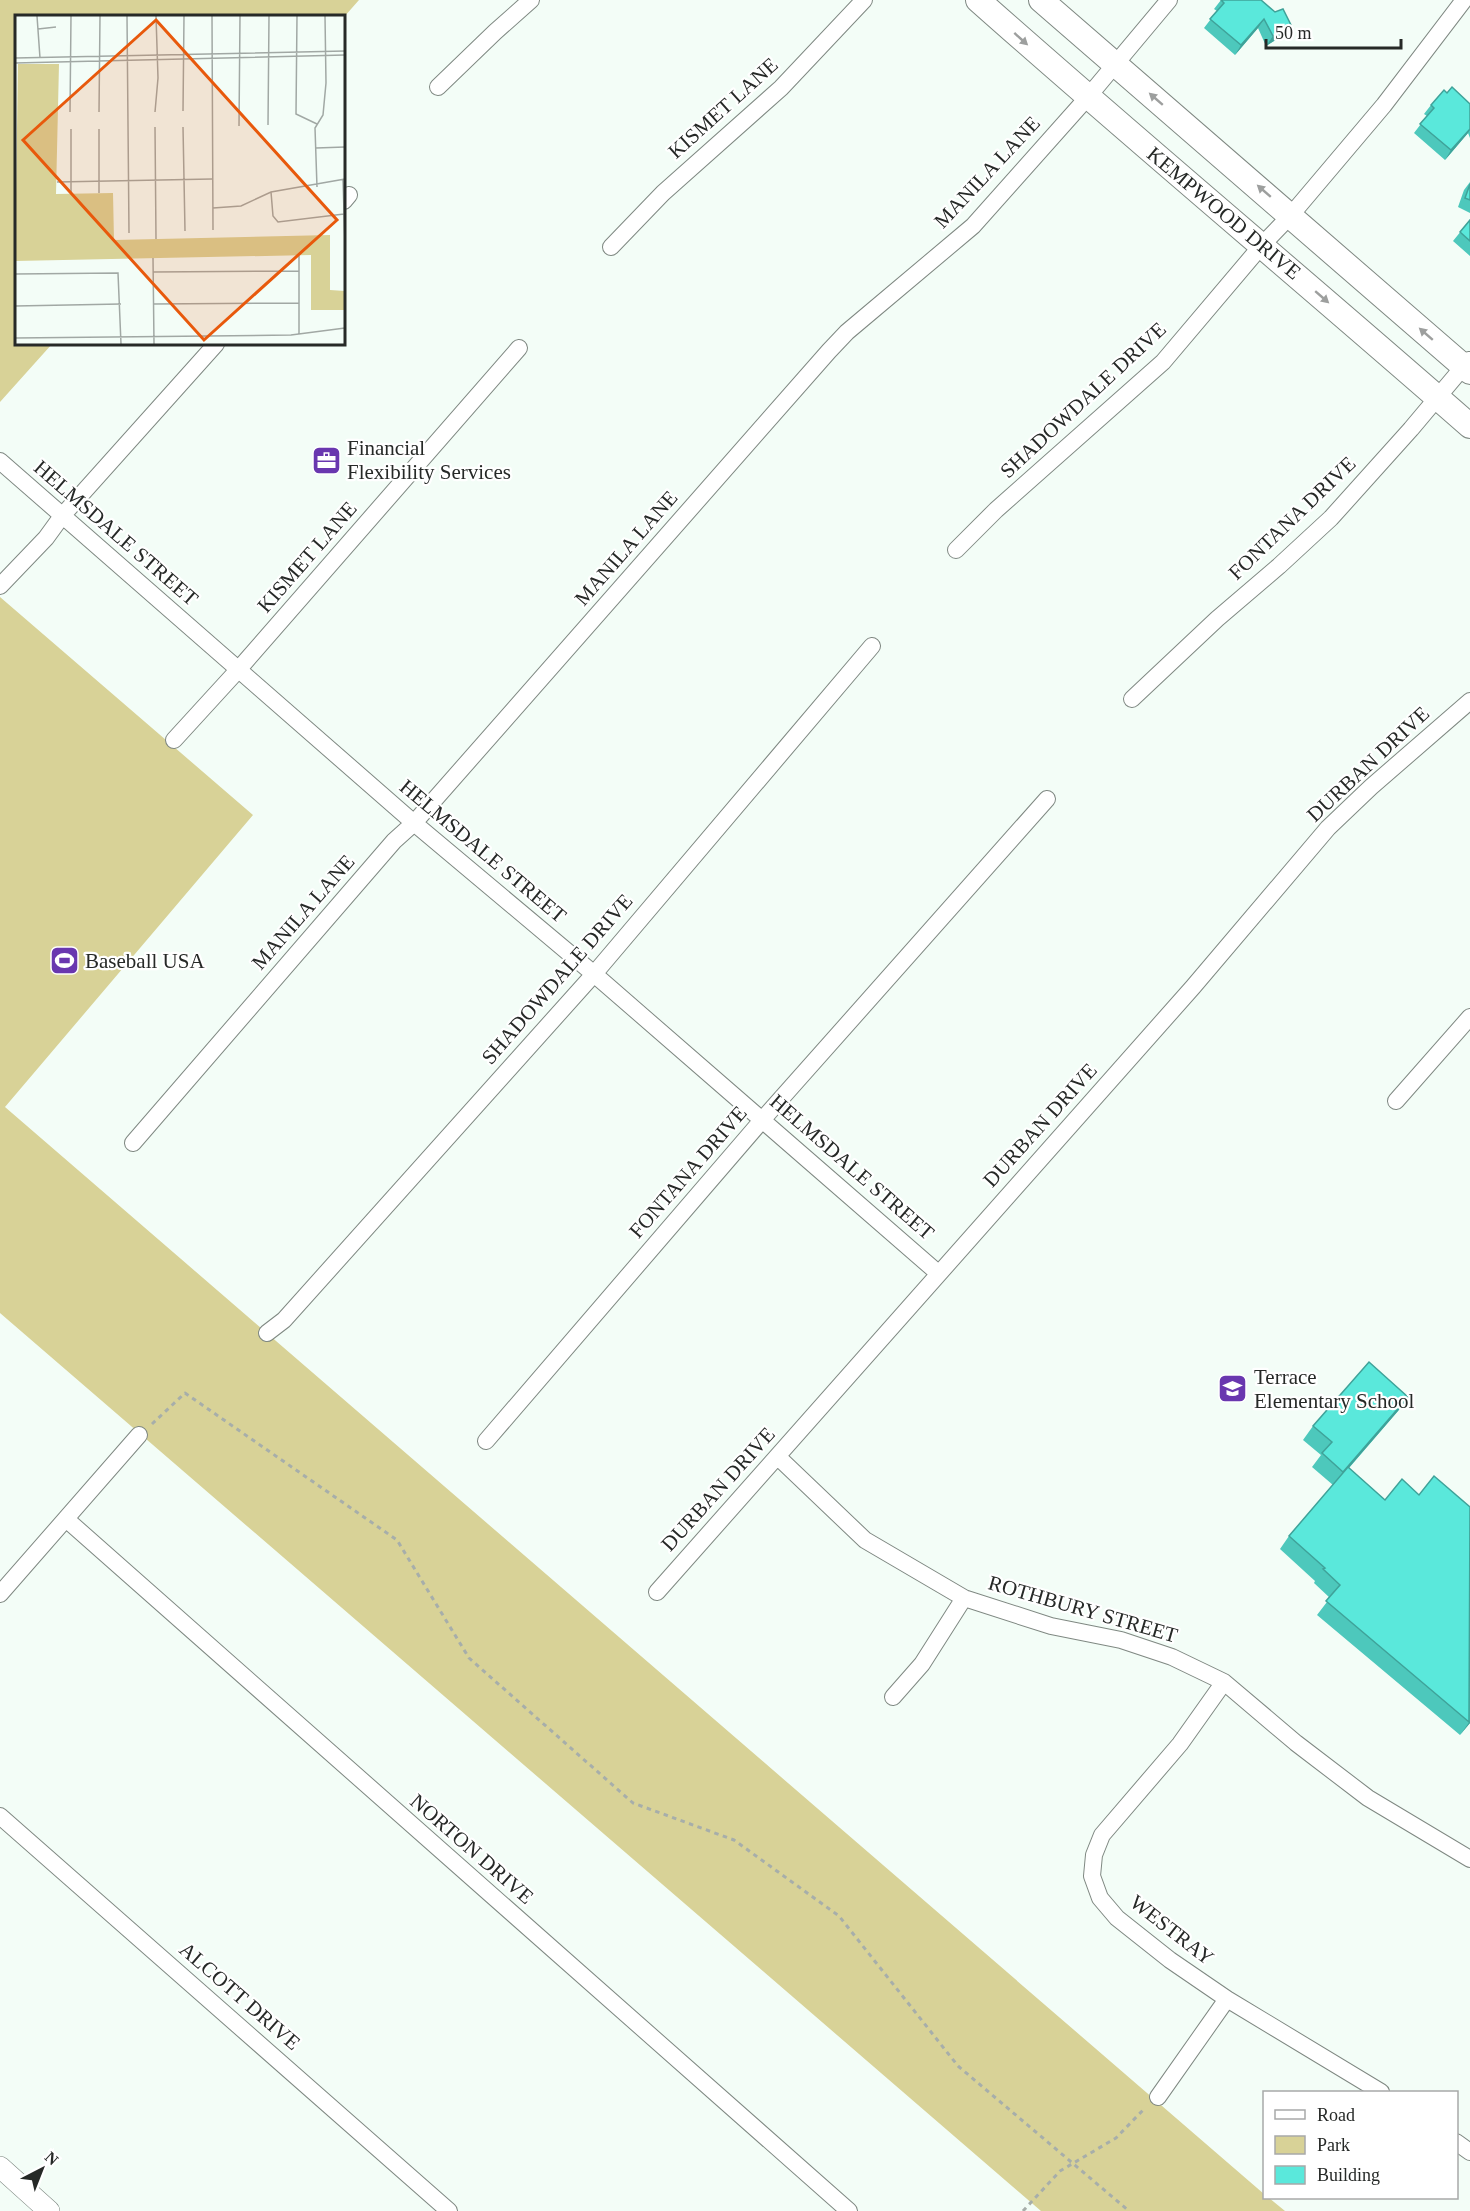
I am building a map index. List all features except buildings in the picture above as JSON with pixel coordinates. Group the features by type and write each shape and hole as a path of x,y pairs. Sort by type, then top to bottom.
{"main road":[{"name":"KEMPWOOD DRIVE","path":"978,0 1087,98 1262,245 1470,426"},
{"name":"KEMPWOOD DRIVE","path":"1041,0 1468,366"}],"street":[{"path":"438,87 531,0"},
{"name":"KISMET LANE","path":"611,247 663,193 781,88 864,0"},
{"name":"MANILA LANE","path":"133,1143 394,841 414,823 829,351 847,332 973,226 1087,98 1169,0"},
{"name":"SHADOWDALE DRIVE","path":"956,550 996,510 1163,362 1384,105 1464,0"},
{"path":"0,586 46,538 62,516 215,345"},
{"name":"KISMET LANE","path":"174,740 519,348"},
{"name":"FONTANA DRIVE","path":"1132,699 1216,619 1331,518 1437,397 1468,366"},
{"name":"HELMSDALE STREET","path":"0,461 414,823 763,1119 938,1273"},
{"name":"SHADOWDALE DRIVE","path":"267,1333 284,1320 594,974 872,646"},
{"name":"DURBAN DRIVE","path":"657,1592 1193,987 1329,828 1371,787 1470,701"},
{"name":"FONTANA DRIVE","path":"486,1442 763,1119 1047,799"},
{"path":"1396,1101 1470,1017"},
{"path":"0,1594 139,1435"},
{"name":"ROTHBURY STREET","path":"778,1457 865,1540 964,1598 1051,1626 1121,1640 1172,1657 1224,1682 1296,1743 1368,1798 1470,1859"},
{"name":"NORTON DRIVE","path":"66,1519 849,2211"},
{"path":"893,1697 922,1664 964,1598"},
{"name":"WESTRAY","path":"1224,1682 1180,1744 1102,1835 1094,1855 1092,1876 1100,1898 1116,1918 1170,1960 1227,1999 1379,2091"},
{"name":"ALCOTT DRIVE","path":"0,1816 449,2211"},
{"path":"1158,2097 1227,1999"},
{"path":"0,2167 50,2211"}],"path":[{"path":"139,1435 185,1393 397,1540 469,1658 633,1803 734,1840 839,1916 958,2066 1129,2211"},
{"path":"1023,2211 1060,2171 1116,2138 1158,2097"}],"green space":[{"path":"0,0 359,0 345,16 15,15 15,345 51,345 0,402"},
{"path":"0,597 253,815 5,1107 1263,2193 1263,2199 1270,2199 1285,2211 1041,2211 0,1313"}],"place":[{"name":"Financial Flexibility Services","path":"326,460"},
{"name":"Baseball USA","path":"64,961"},
{"name":"Terrace Elementary School","path":"1233,1389"}]}
